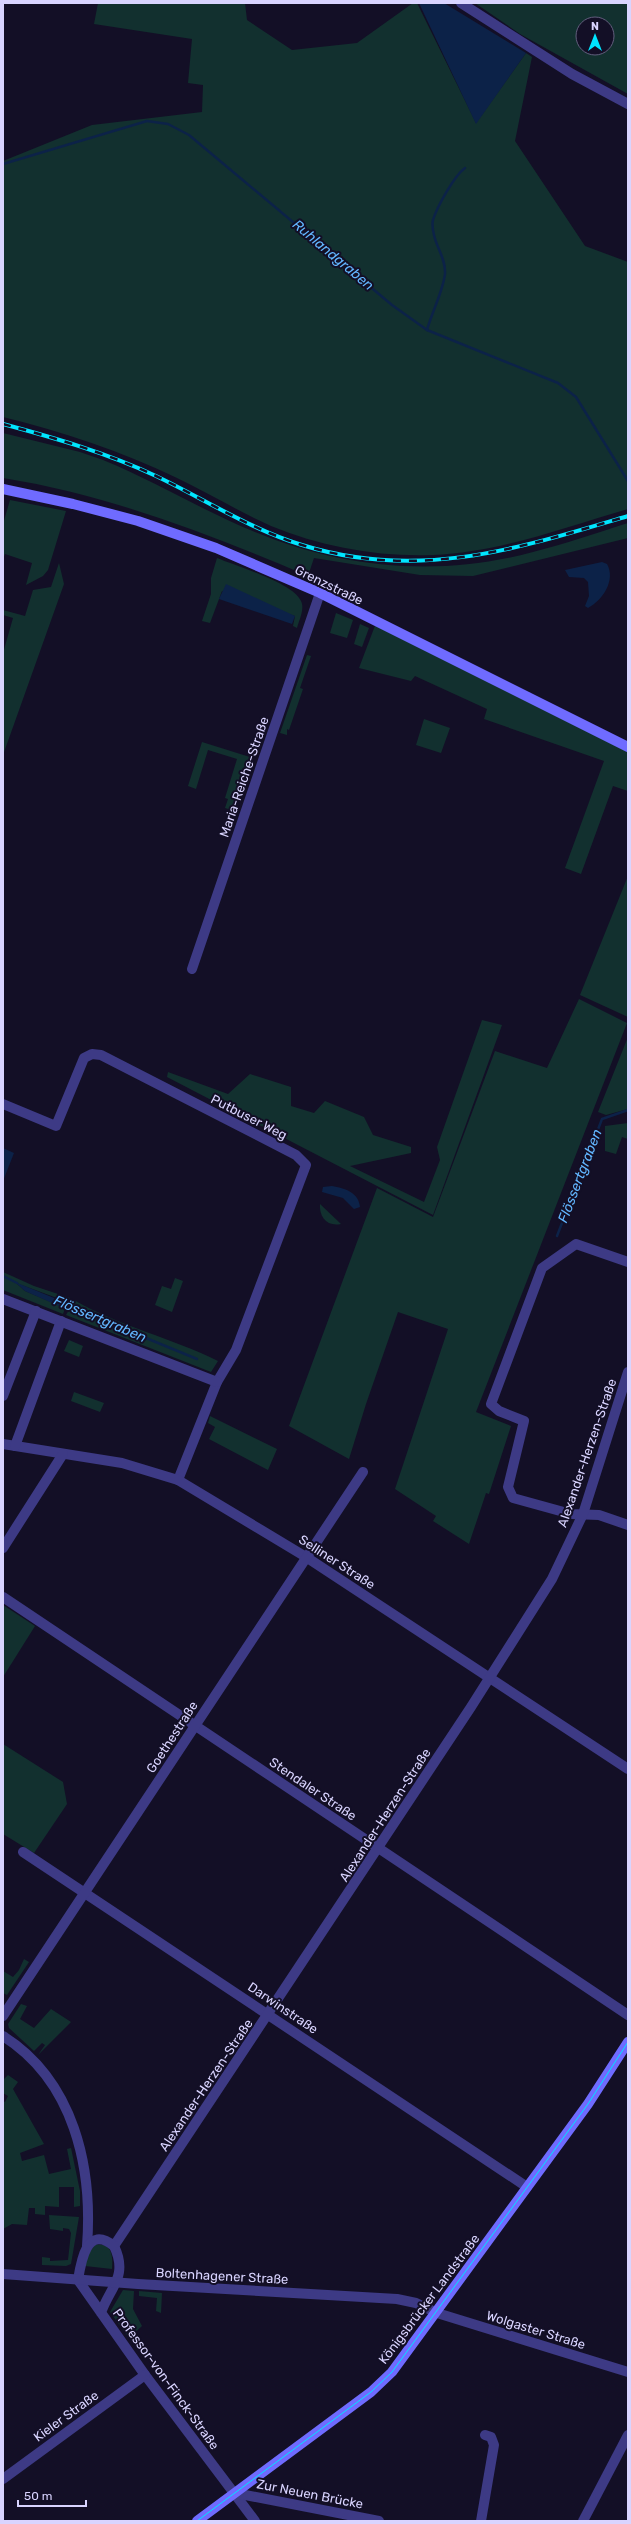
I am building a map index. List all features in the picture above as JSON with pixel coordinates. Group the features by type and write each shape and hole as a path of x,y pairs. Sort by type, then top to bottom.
{"main road":[{"name":"Grenzstraße","path":"3,489 73,504 195,540 320,593 628,747"},
{"name":"Königsbrücker Landstraße","path":"197,2521 381,2383 437,2313 588,2104 628,2042"}],"street":[{"path":"461,3 572,74 628,104"},
{"name":"Maria-Reiche-Straße","path":"192,969 320,593"},
{"name":"Putbuser Weg","path":"3,1104 56,1126 84,1058 92,1054 101,1055 302,1160 306,1165 305,1172 282,1233 236,1350 217,1382"},
{"path":"628,1262 576,1244 542,1268 491,1404 499,1411 524,1421 508,1488 509,1494 516,1499 571,1514 599,1515 628,1525"},
{"path":"3,1299 217,1382 178,1480"},
{"path":"3,1396 36,1311"},
{"path":"15,1446 62,1321"},
{"name":"Alexander-Herzen-Straße","path":"114,2246 490,1679 552,1579 583,1514 628,1372"},
{"name":"Selliner Straße","path":"3,1444 122,1463 178,1480 306,1558 628,1769"},
{"path":"3,1548 62,1454"},
{"name":"Goethestraße","path":"3,2016 86,1893 363,1472"},
{"name":"Stendaler Straße","path":"3,1597 628,2015"},
{"name":"Darwinstraße","path":"23,1852 527,2187"},
{"path":"3,2036 18,2045 55,2086 77,2132 87,2175 87,2246"},
{"path":"78,2280 82,2253 87,2246 96,2241 104,2240 114,2246 119,2263 117,2283 104,2304 101,2313"},
{"name":"Boltenhagener Straße","path":"3,2274 117,2283 397,2299 416,2302 437,2313"},
{"name":"Professor-von-Finck-Straße","path":"78,2280 145,2375 255,2521"},
{"name":"Wolgaster Straße","path":"437,2313 628,2372"},
{"name":"Kieler Straße","path":"3,2479 145,2375"},
{"path":"481,2521 494,2445 491,2437 485,2435"},
{"path":"583,2521 628,2435"},
{"name":"Zur Neuen Brücke","path":"235,2493 379,2521"}],"green space":[{"path":"98,3 245,3 247,20 292,50 357,43 413,3 417,3 476,123 526,53 532,57 515,141 585,246 628,262 628,509 531,538 458,553 412,555 350,549 310,540 259,521 189,484 135,459 48,429 3,417 3,161 92,125 202,112 203,85 188,83 192,39 94,24"},
{"path":"475,3 628,3 628,94 520,34"},
{"path":"3,433 80,452 103,460 255,532 289,545 358,561 392,565 463,565 498,560 557,546 628,523 628,538 473,576 420,575 314,558 308,576 196,531 120,505 42,485 3,478"},
{"path":"10,500 66,511 48,570 43,576 26,585 32,563 5,554 3,559 3,524"},
{"path":"217,558 264,576 288,588 296,594 302,604 297,628 293,626 295,616 222,591 210,623 202,621 211,594 211,578"},
{"path":"59,563 64,584 3,755 3,653 13,618 3,615 3,610 25,616 33,590 51,587"},
{"path":"336,613 353,620 347,638 330,633"},
{"path":"376,623 628,747 628,791 613,786 581,874 565,868 604,761 484,719 487,709 415,676 411,681 359,668"},
{"path":"360,624 369,628 362,647 354,644"},
{"path":"307,655 311,656 300,688 303,689 289,730 287,729 287,735 280,733"},
{"path":"424,719 450,728 441,753 416,745"},
{"path":"202,742 253,758 235,811 225,808 228,799 225,798 237,759 208,750 196,789 188,786"},
{"path":"628,876 628,1017 580,995"},
{"path":"579,999 627,1023 476,1412 511,1426 489,1494 486,1493 469,1544 433,1521 436,1516 395,1489 448,1329 398,1312 366,1404 349,1459 289,1426 377,1188 433,1217 495,1051 547,1068"},
{"path":"482,1020 502,1025 433,1215 167,1077 168,1072 228,1094 250,1074 291,1087 291,1106 314,1113 325,1101 364,1117 373,1135 411,1147 411,1153 350,1166 424,1202 440,1160 437,1147"},
{"path":"628,1037 628,1109 606,1115 598,1112"},
{"path":"628,1123 628,1139 622,1137 616,1154 605,1151 605,1126"},
{"path":"320,1204 341,1224 332,1224 325,1220 321,1213"},
{"path":"3,1272 34,1286 70,1298 68,1302 16,1283 25,1291 65,1308 63,1314 3,1290"},
{"path":"175,1278 183,1281 172,1312 155,1305 162,1286 171,1289"},
{"path":"74,1300 127,1325 182,1345 218,1361 211,1372 66,1315 69,1310 75,1312 76,1307 72,1305"},
{"path":"69,1340 83,1346 79,1357 64,1351"},
{"path":"74,1392 104,1403 100,1412 71,1401"},
{"path":"210,1416 277,1449 268,1470 209,1439 215,1427 208,1423"},
{"path":"3,1605 35,1626 3,1677"},
{"path":"3,1744 63,1782 67,1804 34,1853 3,1834"},
{"path":"24,1959 29,1962 7,1995 3,1993 3,1971 13,1977 19,1970"},
{"path":"21,2004 27,2006 20,2019 34,2028 51,2009 71,2022 38,2055 45,2045 42,2043 34,2051 9,2028 8,2024"},
{"path":"8,2075 18,2082 13,2089 44,2144 20,2153 22,2161 44,2155 49,2174 71,2169 67,2149 71,2148 80,2191 80,2206 74,2207 74,2187 59,2187 59,2207 45,2206 45,2215 35,2214 35,2208 29,2208 27,2225 12,2224 3,2229 3,2101 5,2102 8,2096 3,2093 3,2080"},
{"path":"49,2215 79,2217 71,2264 66,2266 42,2265 42,2257 50,2258 50,2261 68,2260 71,2233 69,2229 63,2228 63,2231 50,2229"},
{"path":"95,2245 101,2245 108,2248 112,2255 112,2269 85,2266 86,2257"},
{"path":"123,2290 134,2291 133,2309 142,2326 129,2338 110,2312"},
{"path":"139,2291 162,2293 161,2313 156,2311 157,2298 139,2296"}],"water":[{"path":"419,3 444,3 526,53 476,124"},
{"path":"602,562 607,564 609,570 609,583 599,600 588,608 585,606 589,596 588,582 584,578 569,577 565,570"},
{"path":"226,584 295,616 292,624 219,599"},
{"path":"3,1148 14,1153 3,1181"},
{"path":"332,1186 342,1188 354,1195 359,1202 360,1207 354,1209 343,1198 322,1192 323,1187"},
{"path":"15,1282 76,1307 75,1313 25,1291"}],"waterway":[{"name":"Ruhlandgraben","path":"3,164 147,121 168,124 189,135 392,305 427,330 558,383 576,397 628,481"},
{"path":"427,330 445,274 443,259 435,240 433,220 446,192 465,168"},
{"name":"Flössertgraben","path":"557,1236 602,1119 628,1110"},
{"name":"Flössertgraben","path":"3,1276 17,1283"},
{"name":"Flössertgraben","path":"73,1308 197,1359"}],"tram line":[{"path":"197,2521 371,2392 392,2372 588,2104 628,2042"}],"railway":[{"path":"3,424 119,460 156,476 264,531 302,545 345,555 386,560 427,560 467,556 547,540 628,516"}]}
